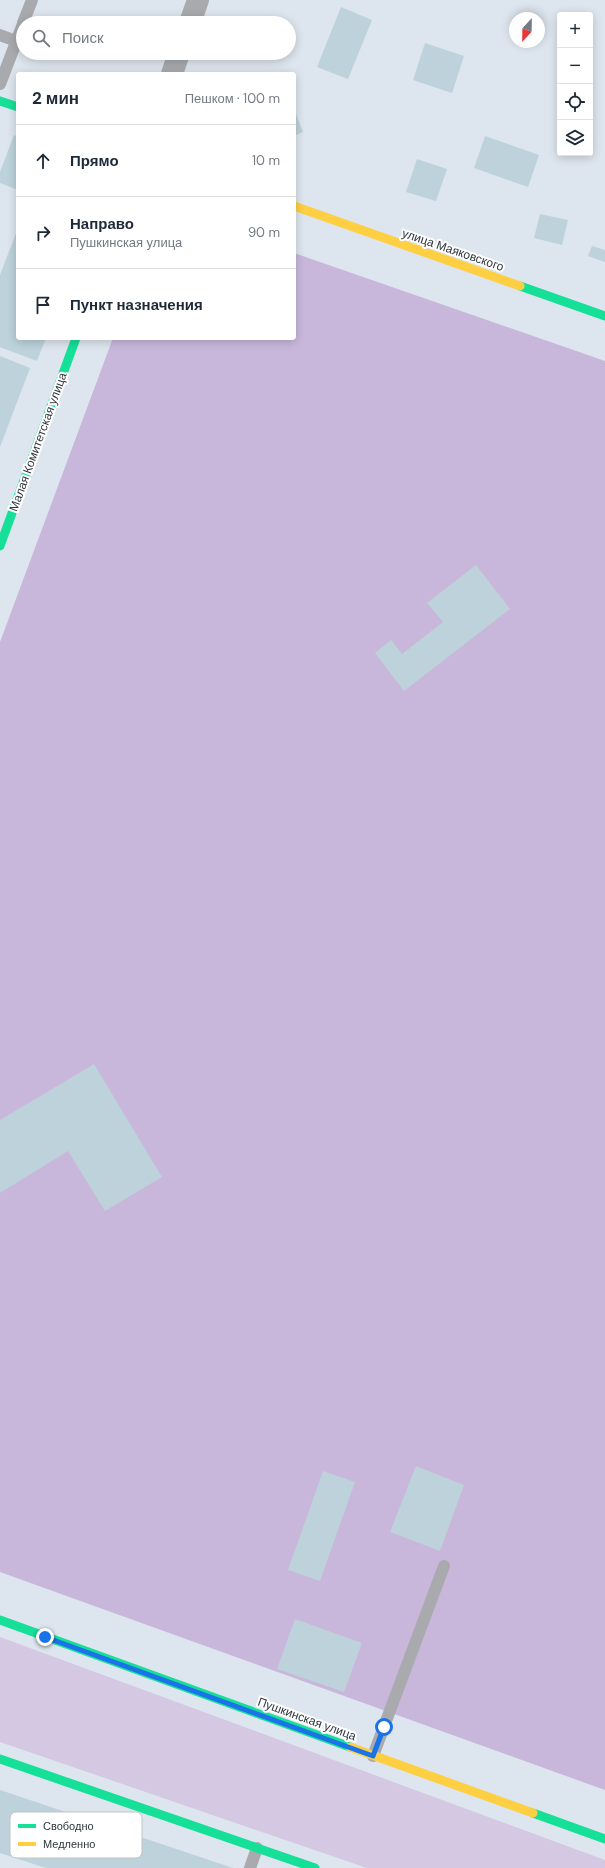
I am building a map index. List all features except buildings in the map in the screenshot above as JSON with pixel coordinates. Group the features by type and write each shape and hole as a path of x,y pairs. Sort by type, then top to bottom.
{"street":[{"path":"192,16 198,0"},
{"path":"173,72 177,60"},
{"path":"0,101 16,106"},
{"name":"улица Маяковского","path":"296,207 605,316"},
{"name":"Малая Комитетская улица","path":"0,546 75,340"},
{"name":"Пушкинская улица","path":"0,1620 605,1840"},
{"path":"0,1759 315,1868"}],"lane":[{"path":"26,16 32,0"},
{"path":"0,35 16,42 0,84"},
{"path":"373,1756 444,1566"},
{"path":"250,1868 258,1848"}],"shaded area":[{"path":"296,254 605,361 605,1790 0,1572 0,642 112,340 296,340"},
{"path":"0,1637 605,1860 605,1868 367,1868 0,1742"}],"traffic: fast":[{"path":"0,101 16,106"},
{"path":"520,286 605,316"},
{"path":"0,546 75,340"},
{"path":"0,1620 350,1747"},
{"path":"0,1759 315,1868"},
{"path":"533,1813 605,1839"}],"traffic: slow":[{"path":"296,207 520,286"},
{"path":"350,1747 533,1813"}],"route":[{"path":"45,1637 373,1756 384,1727"}]}
